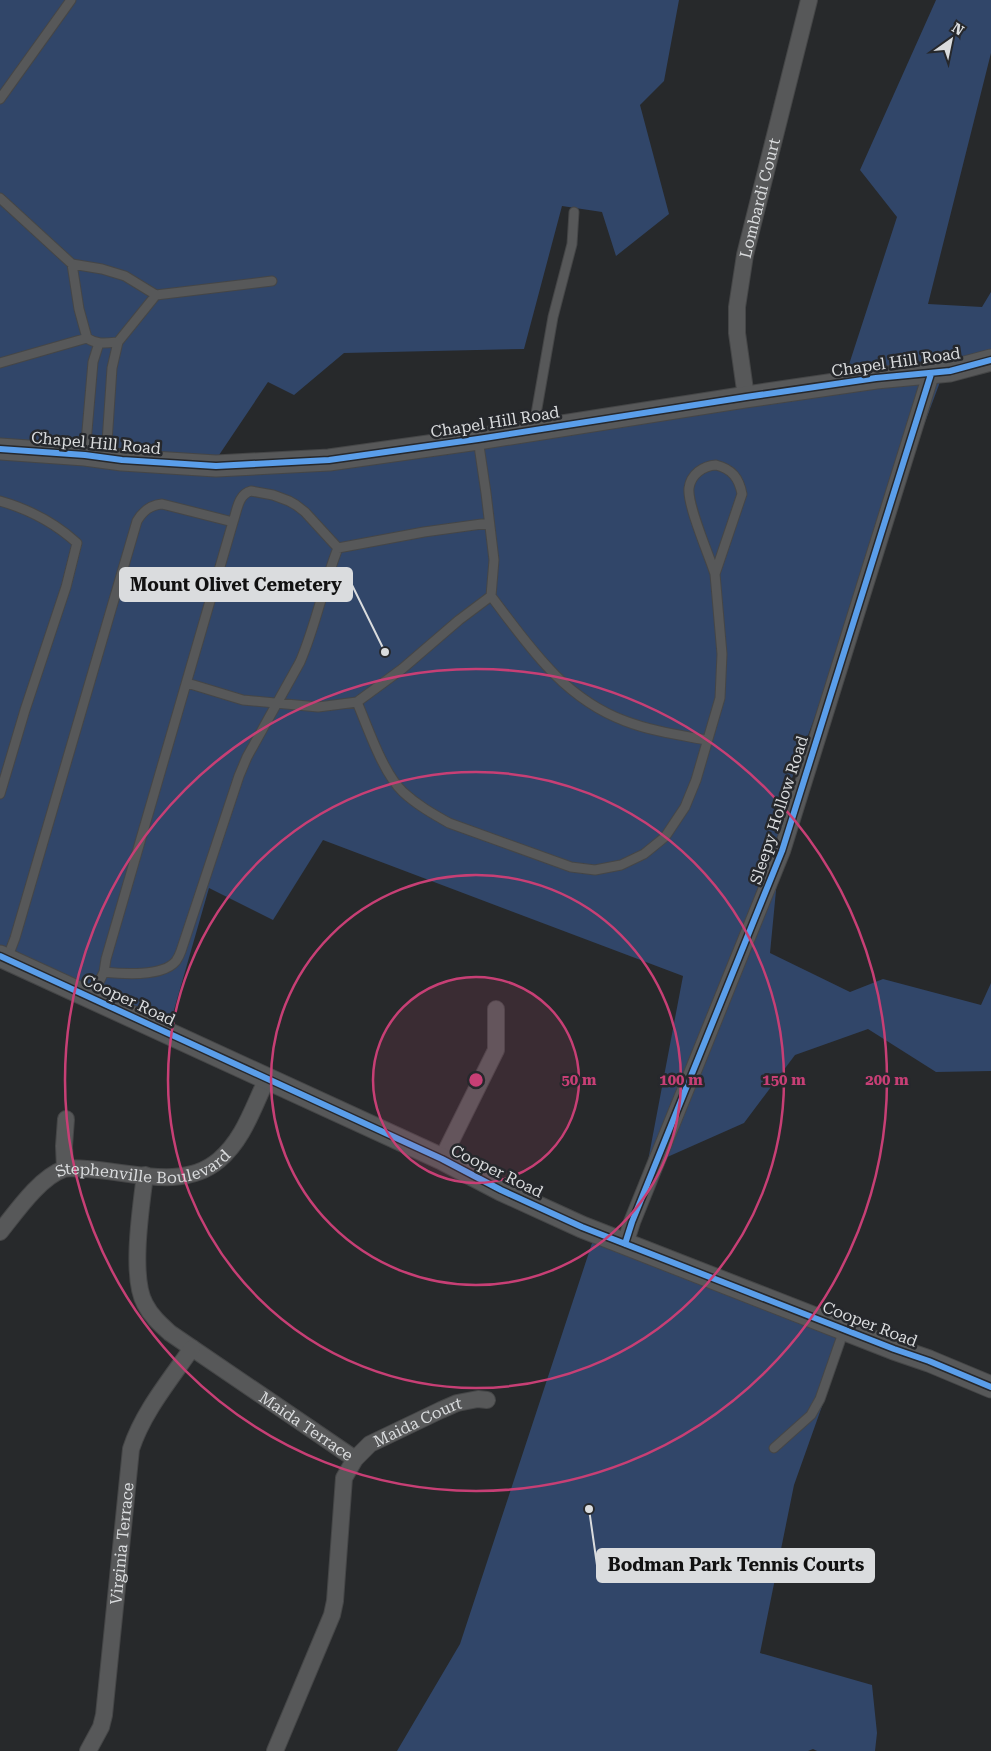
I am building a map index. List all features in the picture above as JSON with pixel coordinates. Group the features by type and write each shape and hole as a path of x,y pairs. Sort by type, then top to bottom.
{"street":[{"name":"Lombardi Court","path":"746,397 737,333 738,292 745,255 809,0"},
{"name":"Chapel Hill Road","path":"0,449 216,466 363,456 876,378 931,374 991,360"},
{"name":"Sleepy Hollow Road","path":"625,1244 632,1222 782,851 931,374"},
{"name":"Cooper Road","path":"3,958 442,1160 501,1190 582,1227 844,1330 929,1361 991,1387"},
{"path":"442,1160 496,1050 496,1009"},
{"name":"Stephenville Boulevard","path":"0,1232 39,1184 65,1168 95,1169 162,1177 184,1176 207,1169 232,1147 239,1137 267,1079"},
{"path":"65,1168 66,1119"},
{"name":"Maida Terrace","path":"145,1175 136,1269 138,1289 144,1304 154,1318 170,1333 354,1459 344,1478 335,1601 332,1615 275,1751"},
{"name":"Virginia Terrace","path":"88,1751 101,1727 105,1708 131,1450 139,1428 192,1348"},
{"name":"Maida Court","path":"354,1459 370,1444 441,1410 457,1403 478,1399 488,1400"}],"lane":[{"path":"0,99 71,0"},
{"path":"0,198 72,264 102,269 125,276 156,295 272,281"},
{"path":"536,430 536,414 552,317 572,244 574,212"},
{"path":"72,264 79,309 87,338 98,343 118,342"},
{"path":"96,456 118,342 156,295"},
{"path":"0,364 87,338"},
{"path":"96,456 93,362 98,343"},
{"path":"478,439 494,560 491,596 551,672 581,698 603,712 626,722 706,740"},
{"path":"357,702 388,772 403,792 430,813 449,823 572,867 585,870 602,870 621,865 644,854 665,837 685,807 696,780 706,740 720,698 722,654 715,574 689,497 689,488 692,480 700,469 707,466 722,467 736,476 742,494 715,574"},
{"path":"91,998 104,972 106,959 241,498 245,492 251,490 289,501 305,512 338,548"},
{"path":"0,500 26,510 48,522 77,543 66,587 25,710 0,794"},
{"path":"3,958 15,938 137,521 147,509 154,505 162,504 234,522"},
{"path":"338,548 424,532 489,524"},
{"path":"104,972 122,974 159,971 168,968 176,962 182,951 239,776 307,645 326,579 338,548"},
{"path":"187,683 243,700 318,707 357,702 402,669 459,620 491,596"},
{"path":"774,1448 811,1415 820,1399 844,1330"}],"shaded area":[{"path":"0,0 679,0 664,81 640,105 669,214 616,256 602,212 562,206 524,349 344,353 294,395 268,382 213,464 843,383 897,217 860,170 936,0 991,0 991,53 928,304 982,307 991,292 991,353 946,366 785,797 770,953 850,992 883,979 981,1005 991,983 991,1071 936,1072 868,1029 795,1055 744,1123 647,1166 683,976 323,840 273,920 209,888 168,1031 0,954"},
{"path":"596,1231 848,1333 794,1485 760,1653 872,1685 877,1733 875,1751 817,1751 813,1749 808,1751 397,1751 460,1644"}],"cycle path":[{"path":"0,449 216,466 329,460 876,378 950,371 991,360"},
{"path":"625,1244 632,1222 782,851 931,374"},
{"path":"0,956 442,1159 501,1190 582,1227 929,1361 991,1387"}],"place":[{"name":"Mount Olivet Cemetery","path":"385,652"},
{"name":"Bodman Park Tennis Courts","path":"589,1509"}]}
